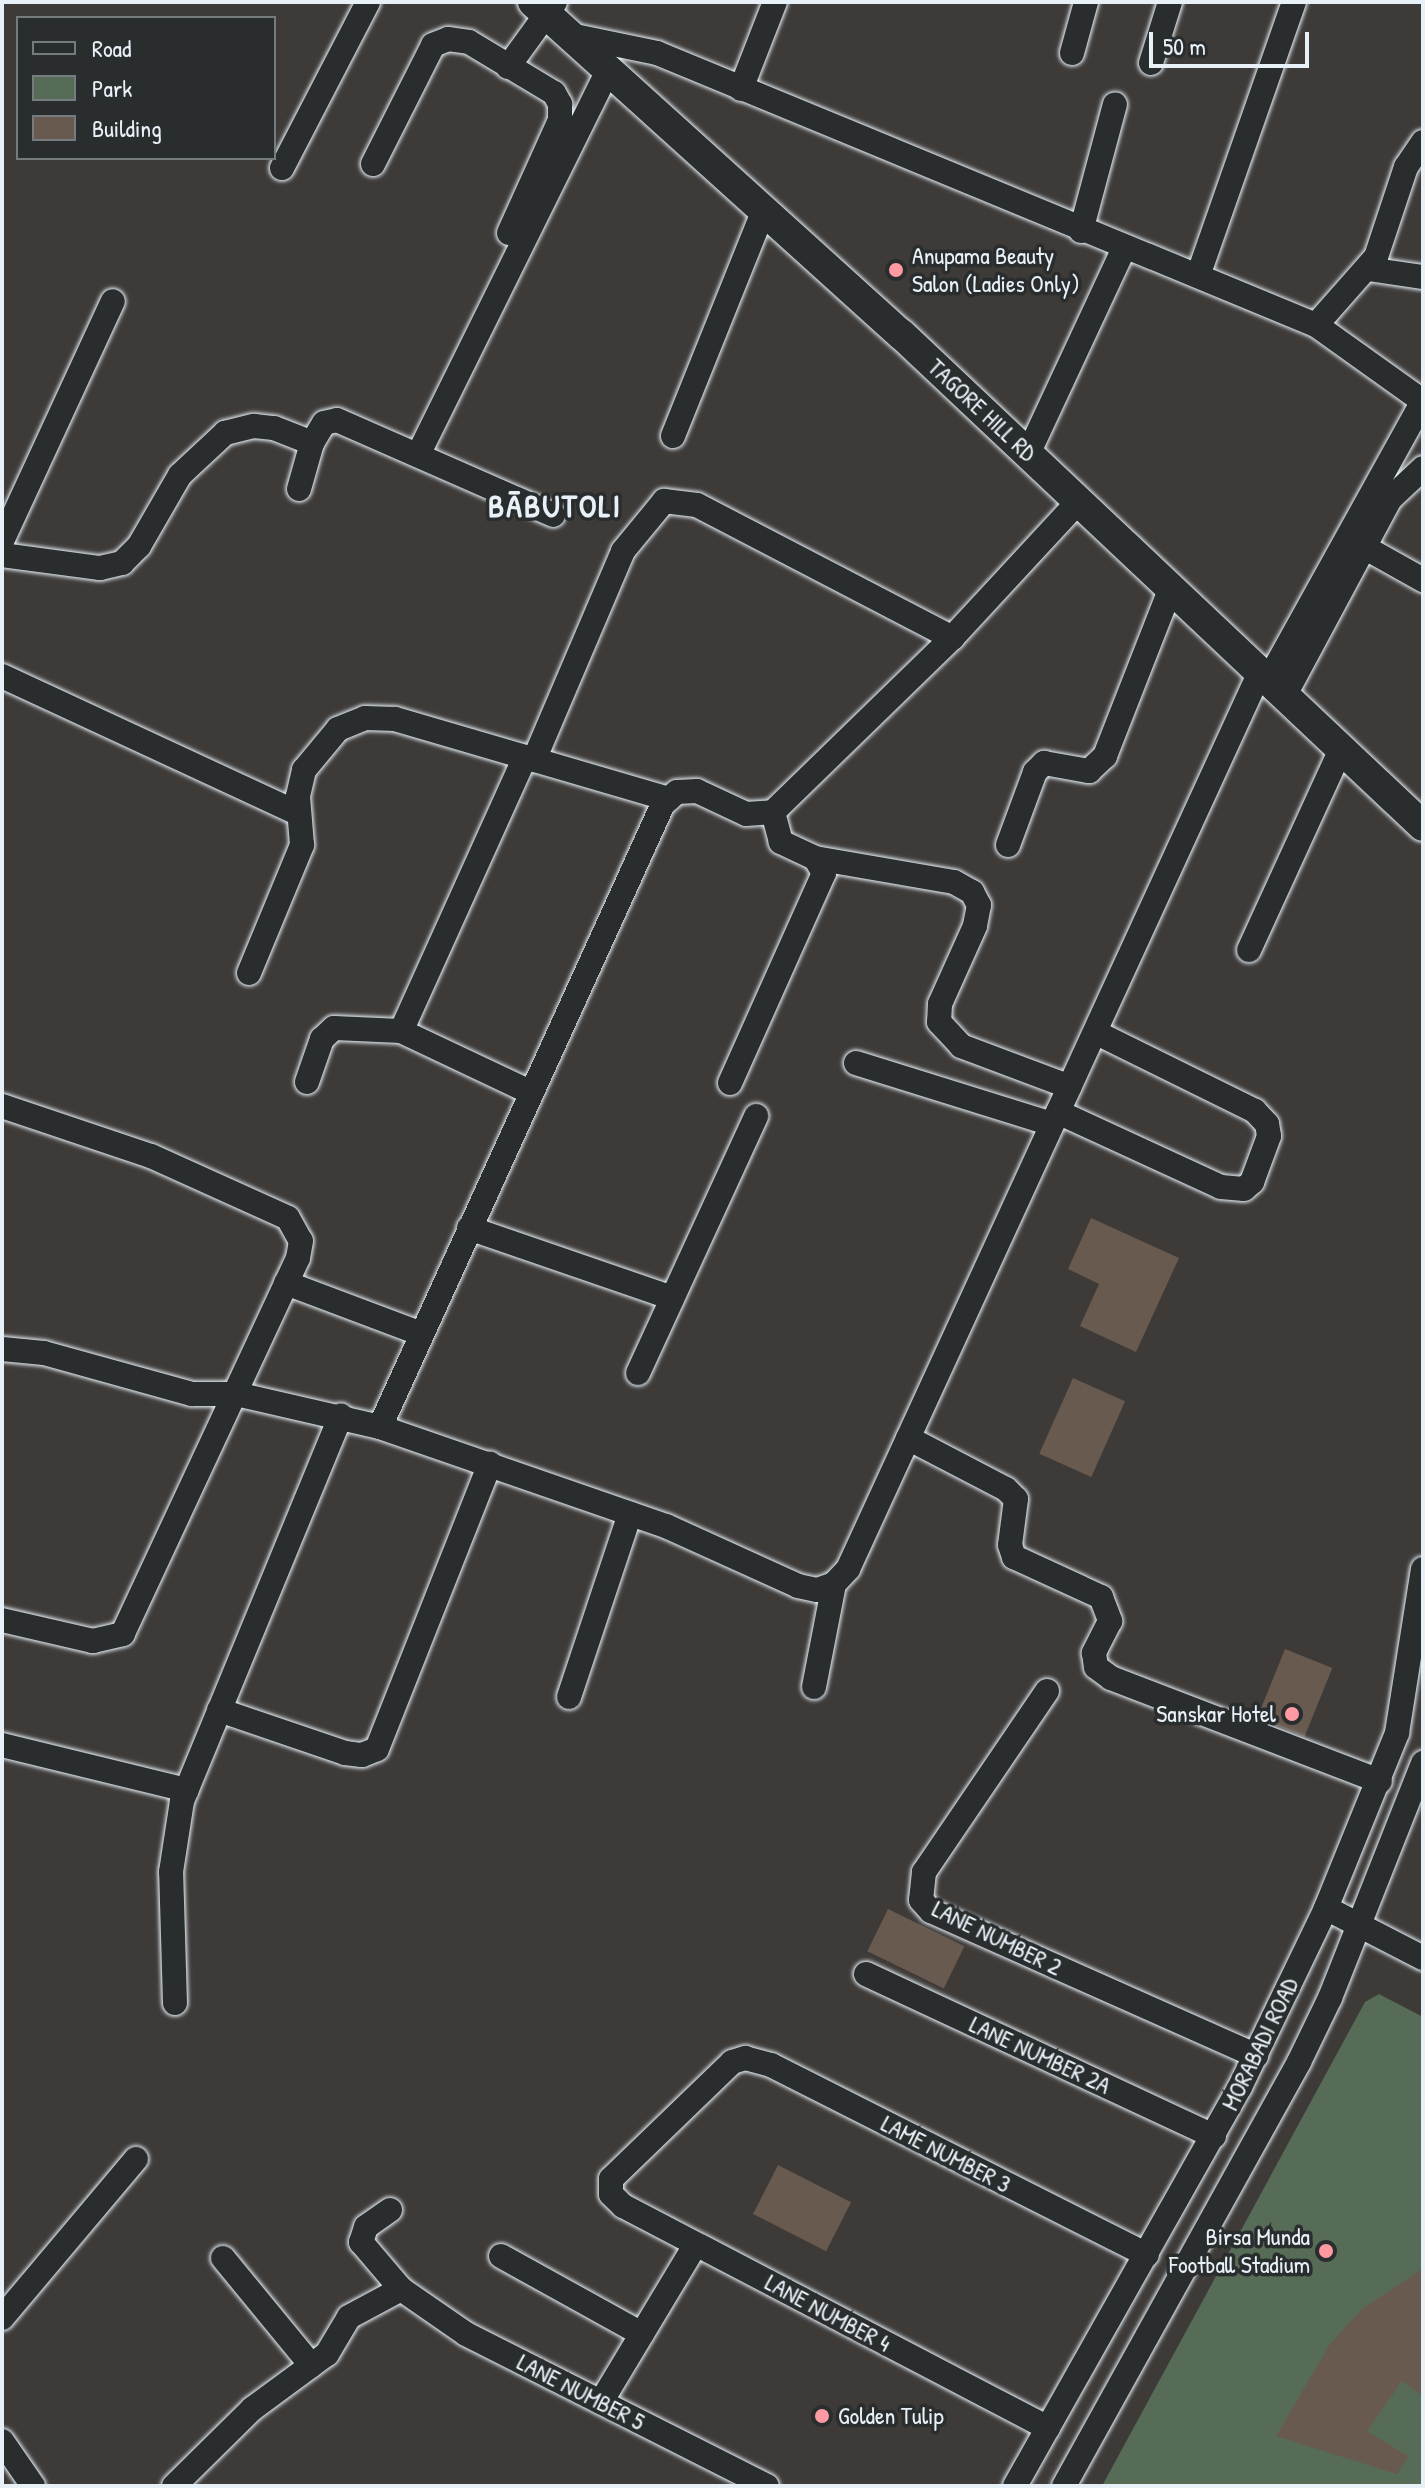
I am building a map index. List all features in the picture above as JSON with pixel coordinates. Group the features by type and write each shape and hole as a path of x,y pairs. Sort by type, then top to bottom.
{"main road":[{"name":"TAGORE HILL RD","path":"551,13 608,70 764,210 1272,681 1423,826"}],"street":[{"path":"282,168 368,2"},
{"path":"741,89 775,2"},
{"path":"1072,53 1086,2"},
{"path":"1151,63 1170,2"},
{"path":"1198,276 1294,2"},
{"path":"2,1349 44,1353 192,1394 236,1394 380,1427 630,1514 798,1586 817,1590 834,1584 848,1569 1095,1032 1272,681 1422,400 1316,325 1081,231 657,53 551,13 508,67"},
{"path":"373,164 433,45 448,39 469,42 554,93 560,104 560,120 509,233"},
{"path":"418,455 608,70"},
{"path":"1081,231 1115,104"},
{"path":"1316,325 1368,269 1406,167 1423,142"},
{"path":"673,436 764,210"},
{"path":"1028,454 1124,248"},
{"path":"1368,269 1423,277"},
{"path":"2,541 113,301"},
{"path":"299,489 312,443 324,423 337,420 553,515"},
{"path":"2,555 100,568 122,563 139,546 180,475 225,433 254,426 274,428 312,443"},
{"path":"1272,681 1364,547 1390,499 1423,468"},
{"path":"401,1031 616,564 664,501 697,505 952,638"},
{"path":"380,1427 530,1092 669,799 677,792 697,791 746,814 773,812 952,638 1078,502"},
{"path":"1364,547 1423,580"},
{"path":"1008,845 1035,772 1044,763 1089,771 1105,756 1171,588"},
{"path":"2,676 299,814"},
{"path":"249,973 296,863 303,832 299,814 304,770 316,750 338,729 365,718 395,719 669,799"},
{"path":"1249,950 1341,749"},
{"path":"773,812 781,842 815,858 954,882 972,892 979,905 975,926 940,1004 939,1022 961,1046 1070,1087"},
{"path":"730,1083 820,887 824,873 815,858"},
{"path":"307,1082 322,1039 334,1028 401,1031 530,1092"},
{"path":"856,1063 1055,1118 1221,1187 1244,1189 1252,1182 1269,1136 1267,1124 1255,1111 1095,1032"},
{"path":"2,1106 151,1156 288,1218 301,1241 286,1283 236,1394 123,1634 93,1641 2,1620"},
{"path":"638,1373 756,1116"},
{"path":"469,1228 672,1298"},
{"path":"286,1283 422,1334"},
{"path":"175,2003 173,1845 187,1790 341,1416"},
{"path":"908,1438 1006,1489 1016,1499 1010,1545 1014,1557 1101,1597 1110,1621 1094,1653 1096,1667 1380,1781"},
{"path":"219,1710 345,1753 362,1755 377,1749 490,1464"},
{"path":"569,1697 630,1514"},
{"name":"MORABADI ROAD","path":"1015,2486 1214,2136 1256,2056 1326,1908 1397,1733 1423,1569"},
{"path":"814,1687 834,1584"},
{"name":"LANE NUMBER 2","path":"1047,1691 924,1872 921,1900 931,1911 1256,2056"},
{"path":"2,1745 187,1790"},
{"name":"MORABADI ROAD","path":"1064,2486 1299,2062 1359,1926 1423,1763"},
{"path":"1326,1908 1423,1958"},
{"name":"LANE NUMBER 2A","path":"866,1974 1214,2136"},
{"name":"LANE NUMBER 4","path":"745,2058 732,2062 622,2164 611,2179 611,2194 696,2244 1048,2428"},
{"name":"LAME NUMBER 3","path":"745,2058 771,2065 1147,2255"},
{"path":"2,2318 136,2159"},
{"name":"LANE NUMBER 5","path":"390,2210 366,2227 361,2242 401,2289 466,2334 767,2486"},
{"path":"601,2402 696,2244"},
{"path":"501,2256 642,2334"},
{"path":"223,2258 311,2365"},
{"path":"174,2486 252,2409 336,2343 349,2317 401,2289"},
{"path":"2,2441 33,2486"}],"green space":[{"name":"Birsa Munda Football Stadium","path":"1379,1994 1423,2017 1423,2486 1102,2486 1365,2002"}],"building":[{"path":"1091,1218 1179,1258 1136,1352 1080,1326 1099,1284 1068,1269"},
{"path":"1073,1378 1125,1401 1091,1477 1039,1454"},
{"path":"1285,1649 1332,1668 1305,1737 1257,1718"},
{"path":"888,1909 964,1946 944,1989 867,1951"},
{"path":"778,2165 851,2202 826,2251 753,2214"},
{"path":"1423,2268 1423,2396 1402,2381 1367,2431 1408,2456 1397,2474 1276,2436 1330,2344 1361,2310"}],"place":[{"name":"Anupama Beauty Salon (Ladies Only)","path":"896,270"},
{"name":"Sanskar Hotel","path":"1292,1714"},
{"name":"Birsa Munda Football Stadium","path":"1326,2251"},
{"name":"Golden Tulip","path":"822,2416"}],"district":[{"name":"BĀBUTOLI","path":"555,506"}]}
